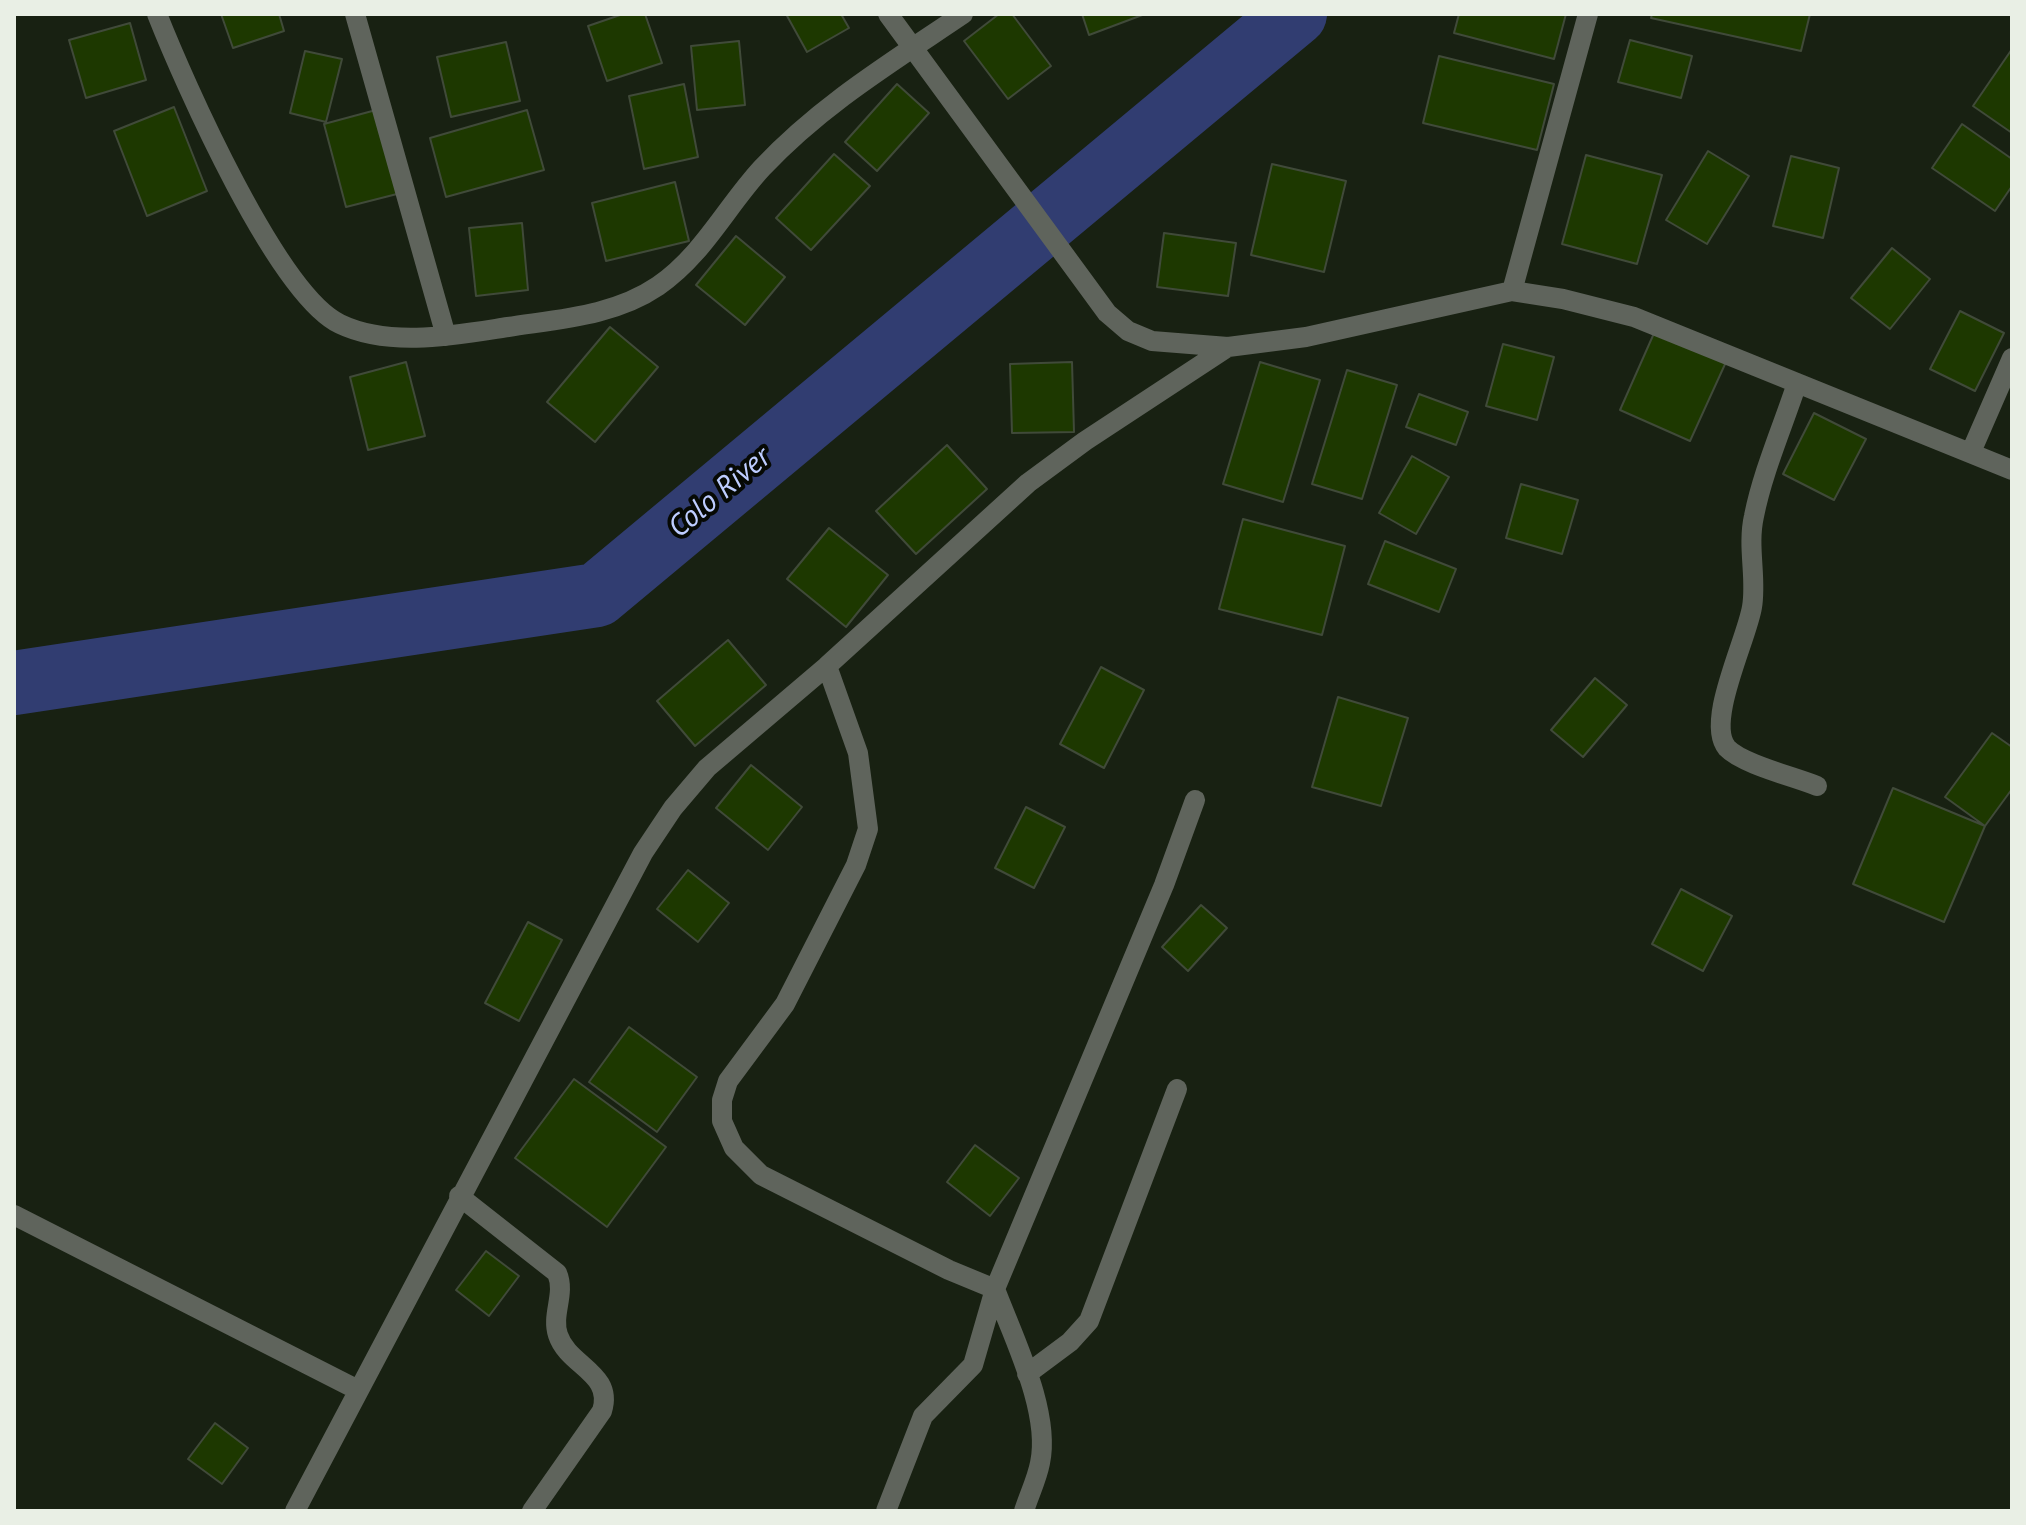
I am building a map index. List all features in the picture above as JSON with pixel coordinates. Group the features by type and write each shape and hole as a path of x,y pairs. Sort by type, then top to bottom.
{"street":[{"path":"157,14 177,63 261,231 306,295 339,324 386,336 446,336 601,312 657,287 692,258 760,171 802,128 858,82 963,14"},
{"path":"355,14 446,336"},
{"path":"888,14 1107,313 1128,331 1152,341 1228,347 1306,337 1512,291 1634,317 2012,470"},
{"path":"1512,291 1588,14"},
{"path":"295,1511 643,853 673,808 707,768 827,666 1028,483 1085,441 1228,347"},
{"path":"1971,452 2012,358"},
{"path":"1797,383 1754,515 1750,543 1752,606 1720,715 1721,734 1727,748 1742,757 1817,786"},
{"path":"827,666 858,753 868,829 856,865 785,1004 728,1081 722,1100 722,1121 734,1148 761,1175 949,1270 995,1289 1027,1374 1042,1433 1040,1463 1024,1511"},
{"path":"886,1511 923,1416 973,1365 995,1289 1164,885 1195,800"},
{"path":"1027,1374 1070,1342 1089,1321 1177,1089"},
{"path":"459,1196 557,1273 562,1283 555,1327 559,1340 602,1383 607,1396 602,1411 532,1511"},
{"path":"14,1215 358,1390"}],"building":[{"path":"221,14 279,14 284,31 233,48"},
{"path":"623,14 645,14 662,63 607,81 588,26"},
{"path":"786,14 841,14 849,28 807,52"},
{"path":"999,14 1012,14 1051,66 1008,99 964,41"},
{"path":"1082,14 1145,14 1089,35"},
{"path":"1459,14 1566,14 1554,59 1454,33"},
{"path":"1652,14 1810,14 1801,51 1651,18"},
{"path":"130,23 146,80 86,98 69,40"},
{"path":"1630,40 1692,56 1681,98 1618,82"},
{"path":"739,41 745,105 697,110 691,46"},
{"path":"506,42 520,101 451,117 437,57"},
{"path":"2012,49 2012,133 1973,106"},
{"path":"305,51 342,59 326,122 290,113"},
{"path":"1439,56 1554,84 1537,150 1423,123"},
{"path":"684,84 698,157 644,169 629,96"},
{"path":"897,84 929,113 877,171 845,142"},
{"path":"174,107 207,191 147,216 114,131"},
{"path":"376,110 397,194 346,207 324,124"},
{"path":"527,110 544,170 446,197 430,138"},
{"path":"1962,124 2012,159 2012,186 1995,211 1932,168"},
{"path":"1708,151 1749,176 1707,244 1666,220"},
{"path":"834,154 870,186 811,250 776,218"},
{"path":"1586,155 1662,175 1637,264 1562,244"},
{"path":"1791,156 1839,168 1823,238 1773,226"},
{"path":"1272,164 1346,181 1324,272 1251,255"},
{"path":"675,182 689,241 606,261 592,203"},
{"path":"522,223 528,290 476,296 469,228"},
{"path":"1164,233 1236,243 1228,296 1157,287"},
{"path":"736,236 785,277 745,325 696,285"},
{"path":"1892,248 1930,279 1890,329 1851,298"},
{"path":"1960,311 2004,333 1975,391 1930,369"},
{"path":"610,327 658,367 595,442 547,402"},
{"path":"1655,331 1726,362 1690,441 1620,410"},
{"path":"1503,344 1554,357 1537,420 1486,406"},
{"path":"406,362 425,436 368,450 350,377"},
{"path":"1072,362 1074,432 1012,433 1010,364"},
{"path":"1260,362 1320,380 1283,502 1223,484"},
{"path":"1347,370 1397,385 1362,499 1312,484"},
{"path":"1419,394 1468,412 1456,445 1406,427"},
{"path":"1814,413 1866,439 1834,500 1783,474"},
{"path":"947,445 987,489 916,554 876,511"},
{"path":"1412,456 1449,477 1416,534 1379,513"},
{"path":"1521,484 1578,500 1562,554 1506,538"},
{"path":"1243,519 1345,546 1322,635 1219,609"},
{"path":"829,528 888,575 846,627 787,579"},
{"path":"1385,541 1456,569 1439,612 1368,584"},
{"path":"728,640 766,685 695,746 657,701"},
{"path":"1101,667 1144,690 1104,768 1060,744"},
{"path":"1595,678 1627,705 1583,757 1551,730"},
{"path":"1338,697 1408,718 1381,806 1312,787"},
{"path":"1992,733 2012,747 2012,789 1985,826 1945,797"},
{"path":"751,765 802,807 768,850 716,808"},
{"path":"1893,788 1985,826 1944,922 1853,884"},
{"path":"1026,807 1065,827 1034,888 995,868"},
{"path":"688,870 729,903 698,942 657,909"},
{"path":"1681,889 1732,916 1703,971 1652,944"},
{"path":"1201,905 1227,928 1188,971 1162,947"},
{"path":"528,922 562,940 519,1021 485,1003"},
{"path":"629,1027 697,1077 657,1132 589,1082"},
{"path":"574,1079 666,1147 607,1227 515,1158"},
{"path":"975,1145 1019,1178 990,1216 947,1182"},
{"path":"486,1251 519,1276 489,1316 456,1290"},
{"path":"215,1423 248,1448 222,1484 188,1459"}],"waterway":[{"name":"Colo River","path":"14,683 597,595 1295,14"}]}
